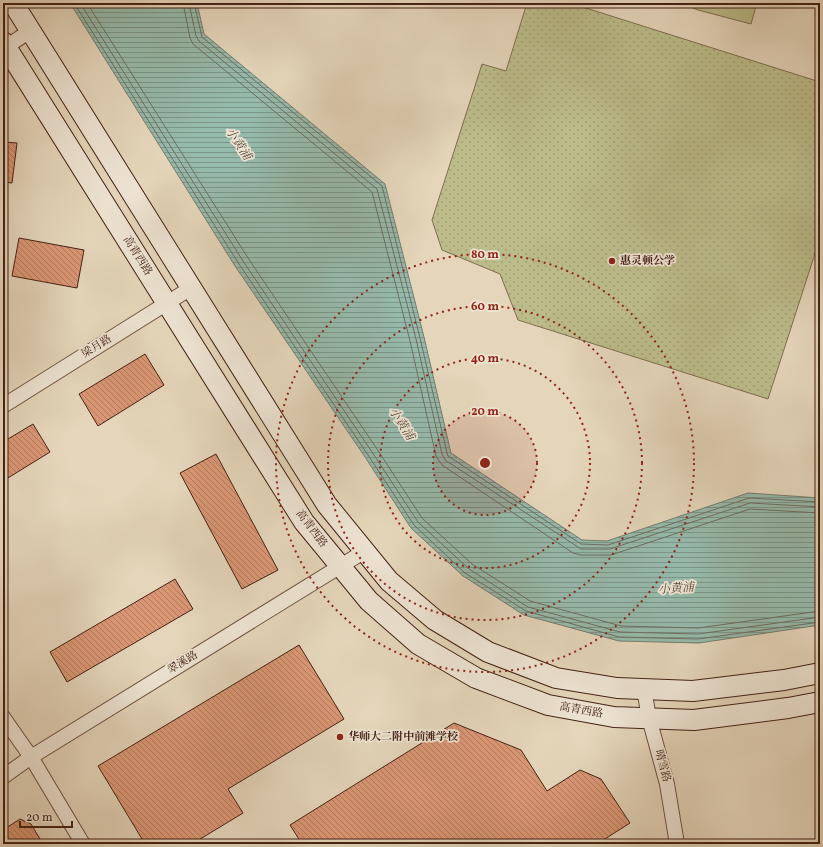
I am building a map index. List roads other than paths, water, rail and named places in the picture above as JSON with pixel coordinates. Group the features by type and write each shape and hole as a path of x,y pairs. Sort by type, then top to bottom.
{"street":[{"path":"13,3 328,505 389,581 435,620 488,652 556,678 617,688 693,692 784,680 820,673"},
{"path":"4,46 30,31"},
{"name":"高青西路","path":"4,46 304,522 369,601 418,644 476,678 548,705 614,717 694,720 788,708 820,702"},
{"name":"梁月路","path":"3,406 191,288"},
{"name":"翠溪路","path":"3,777 31,756 365,551"},
{"name":"晴雪路","path":"644,689 649,718 667,784 677,844"},
{"path":"3,717 31,756 83,844"}],"water":[{"name":"小黄浦","path":"70,3 197,3 204,34 385,184 424,337 451,453 582,540 607,541 748,493 820,498 820,625 699,643 619,641 524,615 463,576 411,528 365,457 235,266"}],"place":[{"name":"惠灵顿公学","path":"612,261"},
{"name":"华师大二附中前滩学校","path":"340,737"}]}
